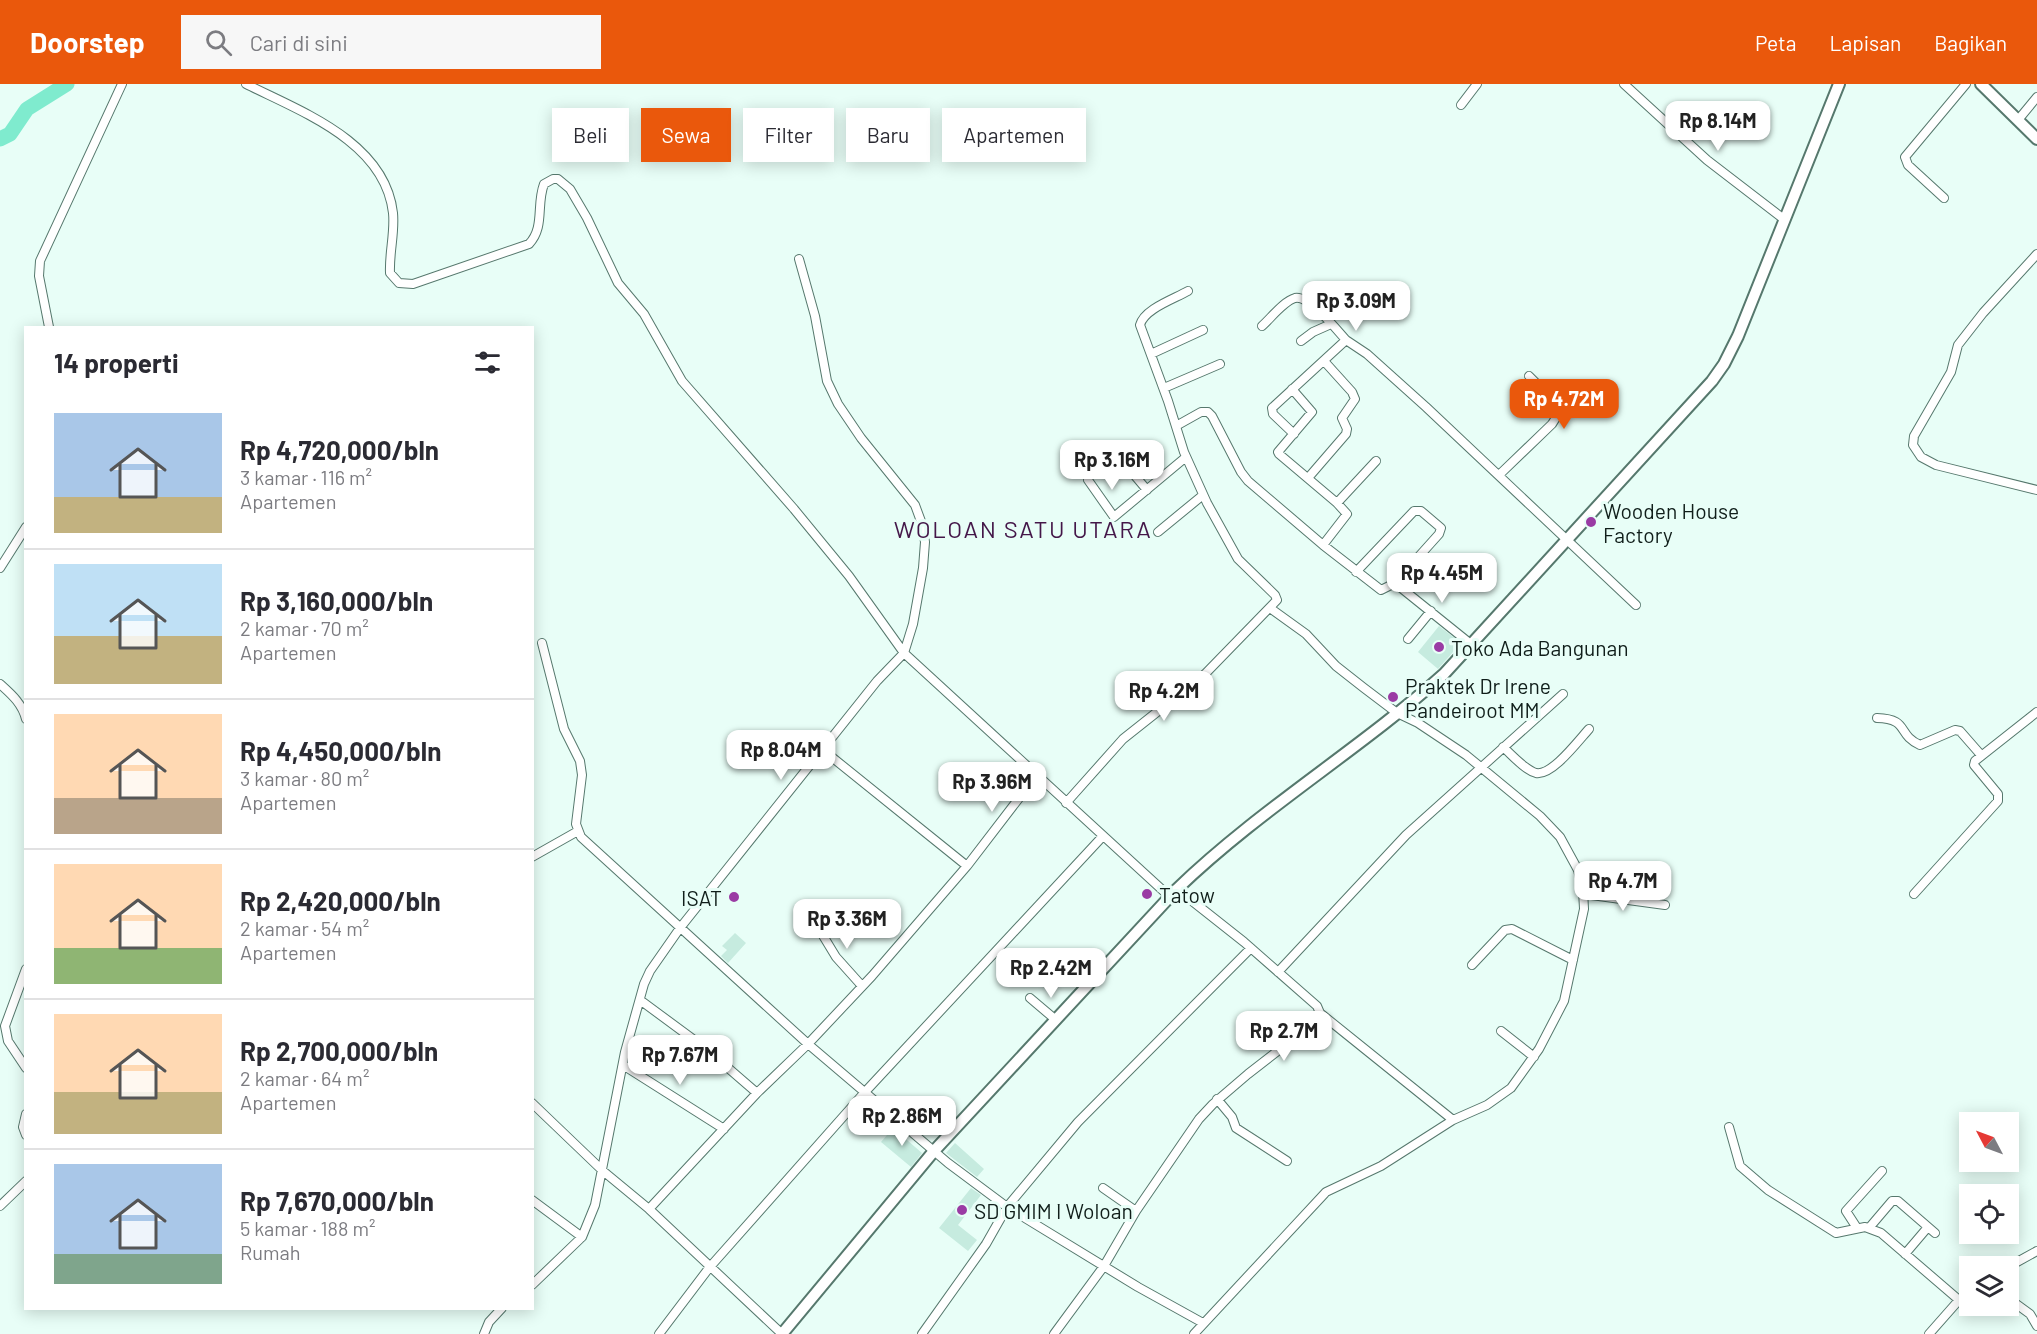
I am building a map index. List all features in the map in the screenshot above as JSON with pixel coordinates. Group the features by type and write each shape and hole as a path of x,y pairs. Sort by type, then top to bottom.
{"main road":[{"path":"782,1334 934,1151 1174,893 1215,853 1444,674 1718,373 1738,336 1839,84"},
{"path":"1981,84 2037,139"}],"street":[{"path":"49,326 39,276 40,261 122,84"},
{"path":"246,84 330,128 375,166 389,194 393,214 390,273 395,280 404,284 470,266 529,244 539,228 541,192 544,184 553,178 570,189 587,218 618,283 644,314 682,381 849,576 904,653 1103,836 1174,893 1251,948 1317,1006 1320,1013 1454,1120"},
{"path":"1461,105 1477,84"},
{"path":"1624,84 1707,160 1785,220"},
{"path":"1944,198 1913,170 1905,158 1966,84"},
{"path":"2018,120 2037,98"},
{"path":"2037,254 1983,313 1958,345 1952,372 1914,436 1913,445 1921,457 1936,465 2037,490"},
{"path":"534,1283 582,1237 595,1205 623,1065 650,971 680,928 877,681 904,653 913,624 923,568 925,542 922,524 915,506 861,438 838,404 827,381 815,316 799,259"},
{"path":"1066,803 1124,739 1205,674 1276,600 1275,595 1238,559 1203,495 1186,457 1164,388 1140,325 1147,314 1188,291"},
{"path":"1262,326 1297,298 1313,306 1346,340 1367,354 1636,604"},
{"path":"1301,341 1317,329 1331,324"},
{"path":"1151,354 1203,330"},
{"path":"1294,434 1273,414 1271,409 1346,340"},
{"path":"1308,478 1346,434 1347,429 1342,418 1355,399 1352,392 1324,360"},
{"path":"1164,388 1220,364"},
{"path":"1499,475 1552,424 1557,416 1556,403 1529,376"},
{"path":"1292,389 1312,410 1310,417 1278,452 1282,459 1337,502 1347,516 1323,545"},
{"path":"1176,426 1201,412 1208,412 1248,481 1356,572 1382,590 1395,583 1441,531 1437,524 1419,510 1414,511 1356,572"},
{"path":"1088,480 1114,518 1186,457"},
{"path":"1120,458 1147,490"},
{"path":"1337,502 1376,461"},
{"path":"1158,532 1203,495"},
{"path":"0,568 24,529"},
{"path":"1395,583 1472,645"},
{"path":"1194,1334 1326,1192 1394,1158 1454,1120 1503,1096 1518,1081 1564,1002 1584,909 1584,894 1578,870 1550,826 1480,767 1434,733 1397,713 1336,666 1295,624 1270,608"},
{"path":"1408,639 1431,612"},
{"path":"542,644 564,729 580,761 582,775 576,824 581,837 808,1044 934,1151 1007,1207 1203,1323"},
{"path":"0,684 15,697 24,714"},
{"path":"1278,972 1406,835 1563,694"},
{"path":"1914,894 1998,801 1998,794 1974,765 1982,755 2037,712"},
{"path":"1876,718 1891,718 1912,741 1920,745 1955,730 1960,731 1982,755"},
{"path":"1503,747 1534,773 1543,773 1552,768 1589,729"},
{"path":"823,750 967,866"},
{"path":"649,1209 757,1093 808,1044 862,986 967,866 1036,776"},
{"path":"534,856 578,831"},
{"path":"659,1334 709,1268 865,1092 1103,836"},
{"path":"1584,894 1665,905"},
{"path":"1472,965 1505,930 1512,929 1573,960"},
{"path":"819,930 841,964 862,986"},
{"path":"922,1334 986,1244 1007,1207 1078,1122 1251,948"},
{"path":"24,974 8,1016 5,1032 11,1047 24,1065"},
{"path":"1030,998 1056,1020"},
{"path":"640,1000 705,1048 757,1093"},
{"path":"1054,1334 1104,1266 1136,1210 1189,1132 1217,1100 1311,1026 1320,1013"},
{"path":"1500,1031 1534,1057"},
{"path":"623,1065 724,1129"},
{"path":"1217,1100 1232,1117 1236,1128 1287,1161"},
{"path":"534,1105 782,1334"},
{"path":"1729,1127 1740,1166 1768,1190 1836,1233 1857,1228 1869,1228 1881,1233 1959,1300 1929,1334"},
{"path":"1857,1228 1846,1211 1882,1171"},
{"path":"0,1206 24,1183"},
{"path":"1103,1188 1136,1210"},
{"path":"534,1201 582,1237"},
{"path":"1869,1228 1892,1201 1898,1201 1932,1230 1905,1254"},
{"path":"2019,1261 2037,1251"},
{"path":"2019,1306 2030,1314 2037,1326"},
{"path":"484,1334 489,1322 499,1310"}],"building":[{"name":"Toko Ada Bangunan","path":"1439,626 1461,643 1438,669 1418,652"},
{"path":"735,933 746,943 728,963 721,956 727,950 722,946"},
{"path":"893,1128 922,1153 911,1167 881,1142"},
{"path":"955,1143 984,1169 977,1177 946,1153"},
{"name":"SD GMIM I Woloan","path":"971,1188 981,1195 958,1225 977,1240 968,1251 939,1228"}],"waterway":[{"path":"0,139 10,134 27,109 67,84"}],"place":[{"name":"Wooden House Factory","path":"1591,522"},
{"name":"Toko Ada Bangunan","path":"1439,647"},
{"name":"Praktek Dr Irene Pandeiroot MM","path":"1393,697"},
{"name":"Tatow","path":"1147,894"},
{"name":"ISAT","path":"734,897"},
{"name":"SD GMIM I Woloan","path":"962,1210"}],"district":[{"name":"WOLOAN SATU UTARA","path":"1023,528"}]}
